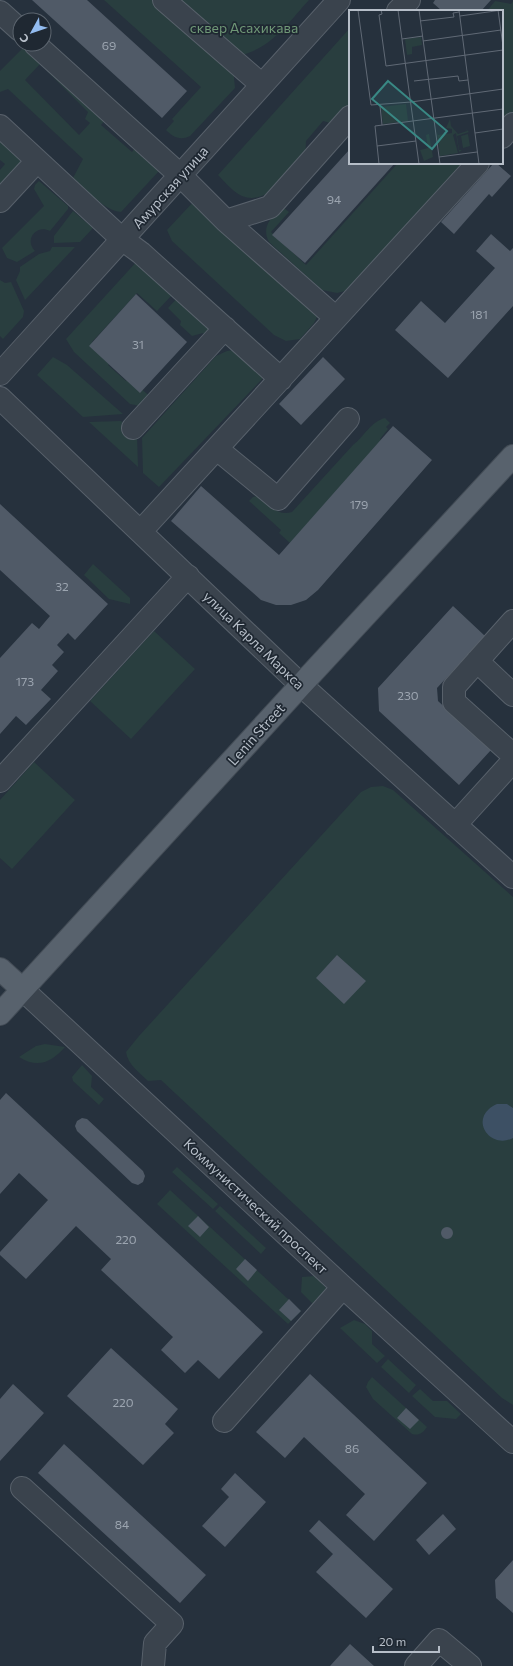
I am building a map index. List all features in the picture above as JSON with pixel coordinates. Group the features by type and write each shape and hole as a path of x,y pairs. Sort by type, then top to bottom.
{"main road":[{"name":"Lenin Street","path":"0,1014 513,456"},
{"name":"Коммунистический проспект","path":"0,969 22,989"}],"street":[{"path":"164,0 262,85"},
{"name":"Амурская улица","path":"0,374 339,0"},
{"path":"399,10 409,0"},
{"path":"44,52 180,176 226,221 336,318"},
{"path":"226,221 270,207 349,118"},
{"path":"503,135 513,124"},
{"path":"0,126 122,239 140,253 281,379"},
{"path":"0,201 38,161"},
{"path":"141,531 477,164"},
{"path":"133,428 225,328"},
{"name":"улица Карла Маркса","path":"0,398 301,685 513,877"},
{"path":"217,449 278,499 348,419"},
{"path":"0,781 188,576"},
{"path":"513,621 454,688 454,702 513,755"},
{"path":"477,661 513,695"},
{"path":"455,825 513,761"},
{"name":"Коммунистический проспект","path":"22,989 343,1287 513,1442"},
{"path":"224,1421 343,1287"},
{"path":"22,1488 172,1624 155,1643 153,1666"},
{"path":"416,1666 439,1640 470,1666"}],"green space":[{"path":"104,0 158,0 233,67 235,88 190,136 177,138 166,130 174,121 172,119 201,87"},
{"name":"сквер Асахикава","path":"173,0 309,0 286,26 269,42 249,53 237,56"},
{"path":"495,1 511,4 513,1 513,115 503,126 503,10 488,10"},
{"path":"349,29 349,112 338,125 323,121 306,141 305,162 276,188 260,197 251,198 242,196 229,187 218,175"},
{"path":"19,52 33,52 44,65 42,66 40,64 25,80 79,135 90,123 85,119 88,112 47,71 49,67 106,119 101,125 132,152 135,148 159,171 121,212 108,208 73,178 83,159 8,89 0,92 0,71"},
{"path":"0,133 21,157 20,163 0,188 0,170 5,164 0,160"},
{"path":"397,164 467,164 349,290 337,293 322,290 269,242 266,232 268,223 281,207 289,212 271,232 306,265"},
{"path":"39,181 68,206 68,209 50,231 45,229 36,231 33,234 31,242 35,251 17,262 7,258 2,248 44,206 34,189 35,185"},
{"path":"196,199 318,315 314,323 300,339 286,341 274,335 172,241 167,230"},
{"path":"73,211 93,228 80,242 54,243 54,236"},
{"path":"52,247 75,247 25,300 16,280 20,267 39,254 50,251"},
{"path":"139,259 173,294 157,311 137,293 92,342 112,361 108,365 126,381 129,378 154,400 140,406 130,404 74,352 66,339"},
{"path":"0,280 5,283 11,282 24,311 23,317 3,339 0,336"},
{"path":"181,294 209,329 209,338 203,333 192,336 180,325 181,321 168,308"},
{"path":"234,350 267,374 159,487 143,473 142,438 216,356 227,351"},
{"path":"53,357 67,365 123,414 83,417 37,375"},
{"path":"385,418 390,423 386,427 388,429 380,439 382,441 290,543 279,533 281,530 249,501 253,497 257,496 281,513 292,512 371,426"},
{"path":"121,421 137,436 138,467 89,422"},
{"path":"93,564 130,598 130,604 109,599 84,575"},
{"path":"154,631 195,669 131,739 90,701"},
{"path":"34,762 75,800 12,869 0,858 0,800"},
{"path":"383,786 393,790 513,897 513,1405 502,1398 161,1080 148,1081 131,1065 127,1057 126,1052 139,1036 361,792 371,787"},
{"path":"45,1044 65,1047 55,1057 44,1062 32,1063 19,1057 36,1046"},
{"path":"82,1065 92,1076 91,1087 104,1099 99,1105 73,1081 72,1077"},
{"path":"177,1167 218,1204 213,1209 172,1172"},
{"path":"170,1190 301,1311 288,1324 157,1204"},
{"path":"220,1206 266,1248 261,1254 215,1211"},
{"path":"315,1276 328,1292 317,1308 301,1292 302,1277"},
{"path":"354,1320 365,1324 372,1331 372,1344 385,1356 377,1363 340,1328"},
{"path":"388,1359 416,1385 409,1393 381,1367"},
{"path":"372,1377 427,1427 421,1434 412,1434 373,1399 366,1387"},
{"path":"420,1389 433,1401 447,1401 461,1414 456,1419 435,1417 412,1396"}],"water":[{"path":"497,1104 507,1104 513,1108 513,1138 505,1141 492,1138 484,1128 484,1115 490,1108"}],"building":[{"path":"32,0 87,0 187,91 162,118 52,18 52,12 45,12"},
{"path":"435,0 491,0 482,10 441,10 433,3"},
{"path":"349,150 349,164 394,164 305,263 272,235"},
{"path":"493,164 497,164 511,176 492,197 489,194 454,234 441,222"},
{"path":"491,234 510,251 513,248 513,306 448,378 395,330 421,301 445,323 495,268 476,251"},
{"path":"136,294 187,342 140,393 89,346"},
{"path":"323,357 345,379 301,425 279,404"},
{"path":"393,426 432,460 318,590 306,600 291,605 276,605 261,600 171,521 201,486 279,555"},
{"path":"0,504 108,604 75,640 68,633 57,645 64,652 52,665 58,671 41,690 51,699 26,725 16,716 0,734 0,658 32,623 39,629 50,616 0,570"},
{"path":"453,606 485,636 437,688 438,701 491,750 459,785 379,711 378,688"},
{"path":"337,955 366,981 344,1004 316,978"},
{"path":"6,1093 263,1332 219,1379 198,1360 185,1373 161,1350 173,1337 101,1270 111,1259 76,1226 26,1279 0,1255 0,1252 48,1200 19,1173 0,1194 0,1100"},
{"path":"82,1118 87,1119 143,1171 145,1176 143,1182 138,1185 132,1183 77,1131 75,1126 77,1121"},
{"path":"198,1216 209,1227 200,1237 188,1226"},
{"path":"447,1227 451,1229 453,1233 451,1237 447,1239 443,1237 441,1233 443,1229"},
{"path":"245,1259 257,1270 248,1281 236,1269"},
{"path":"289,1299 301,1311 291,1321 279,1310"},
{"path":"111,1348 178,1409 165,1424 174,1433 143,1465 67,1396"},
{"path":"310,1374 427,1483 374,1541 346,1515 365,1494 304,1437 285,1458 256,1432"},
{"path":"13,1384 44,1413 0,1461 0,1399"},
{"path":"406,1408 419,1420 410,1429 397,1418"},
{"path":"64,1444 206,1575 180,1603 38,1473"},
{"path":"235,1473 266,1502 225,1547 202,1526 229,1497 221,1489"},
{"path":"443,1514 456,1529 429,1555 416,1540"},
{"path":"319,1520 393,1589 366,1618 316,1572 333,1554 309,1531"},
{"path":"513,1560 513,1613 496,1598 495,1580"},
{"path":"350,1644 374,1666 330,1666"}]}
